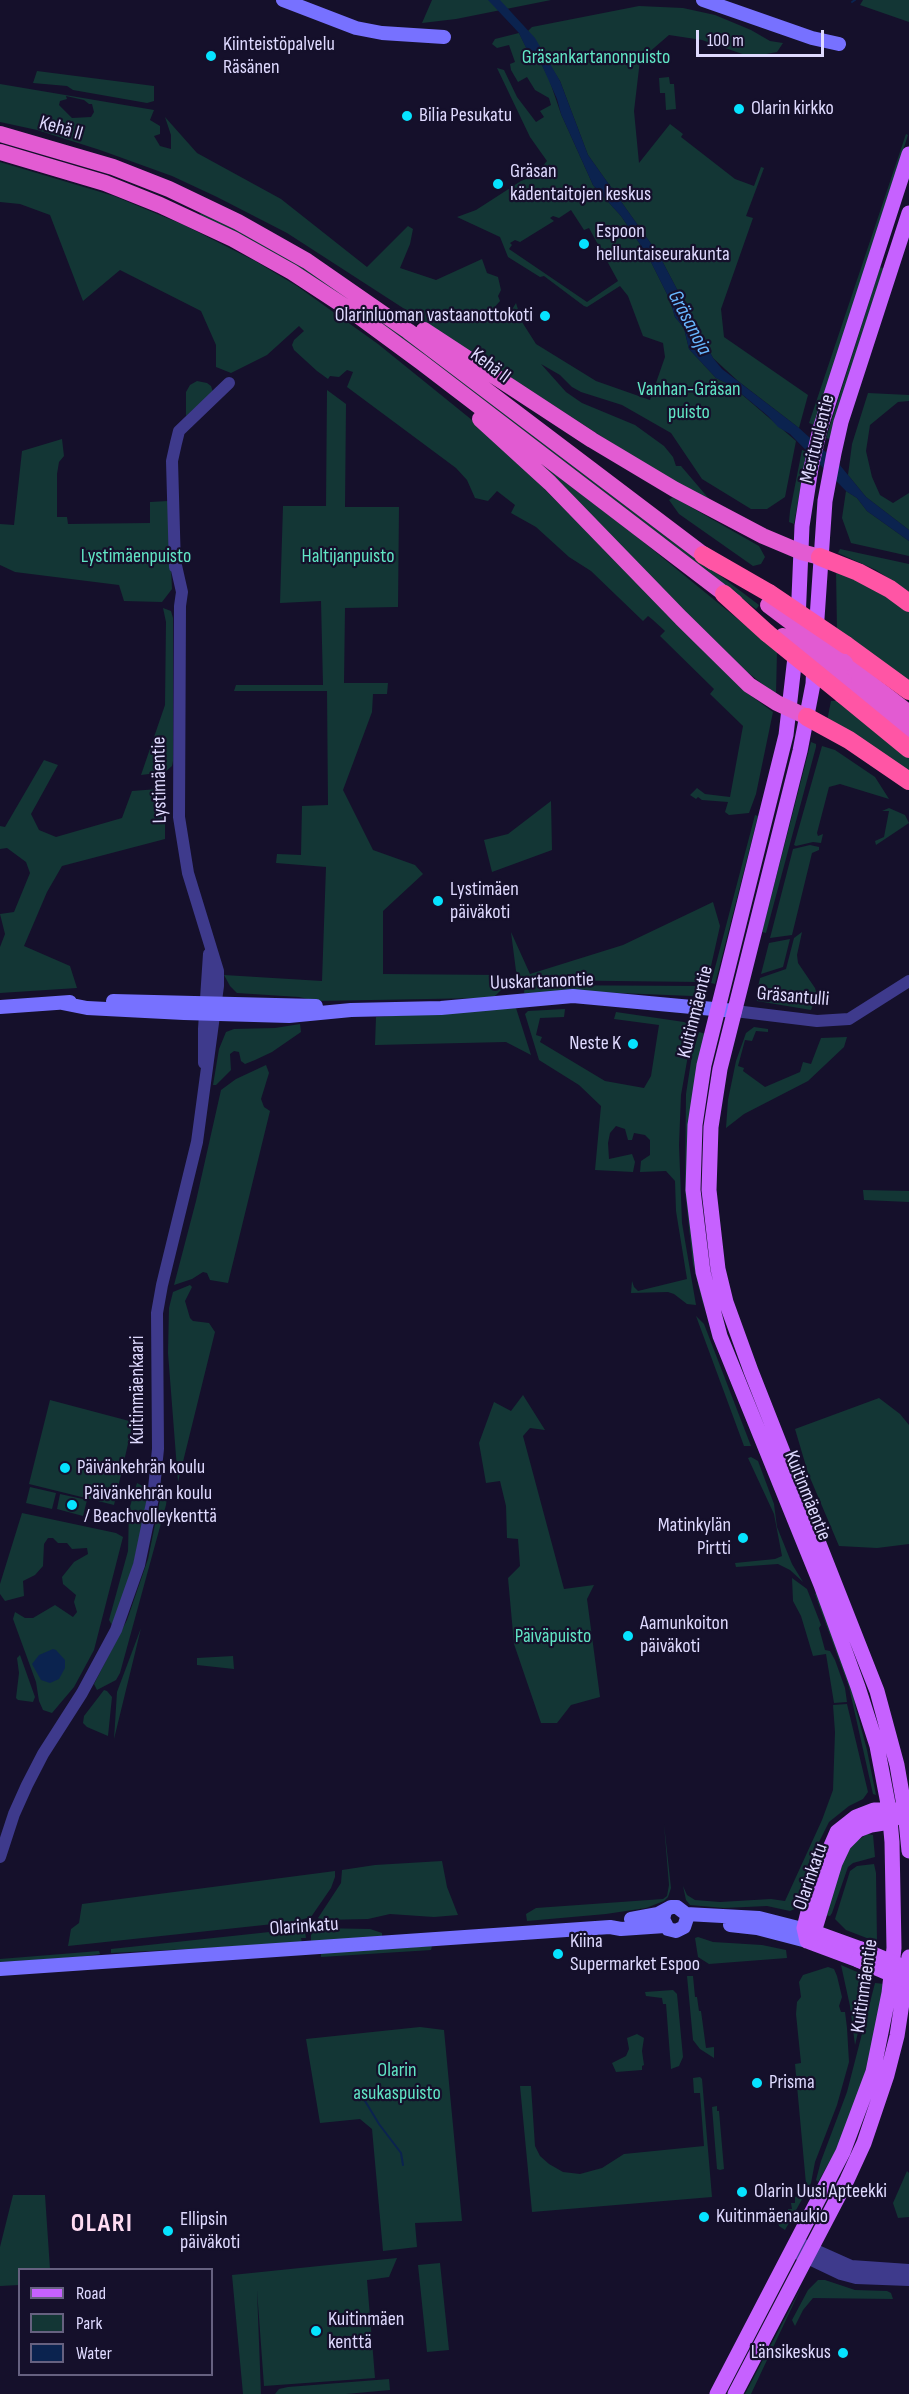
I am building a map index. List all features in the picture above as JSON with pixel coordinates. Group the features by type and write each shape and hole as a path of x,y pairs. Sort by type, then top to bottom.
{"highway":[{"name":"Kehä II","path":"0,134 113,167 169,189 273,241 352,291 483,387 703,555"},
{"name":"Kehä II","path":"0,152 105,183 195,220 292,272 353,312 421,362 724,594"},
{"path":"352,291 401,316 592,440 674,489 763,536 858,572 890,589 909,603"},
{"path":"421,362 444,389 474,413 574,507 749,685 849,740 909,781"},
{"path":"703,555 846,654 909,691"},
{"path":"724,594 843,688 909,731"},
{"path":"846,654 909,712"},
{"path":"843,688 909,749"}],"main road":[{"path":"283,0 356,28 382,33 444,37"},
{"path":"703,0 812,38 839,44"},
{"name":"Merituulentie","path":"800,584 801,552 811,468 820,429 909,154"},
{"name":"Merituulentie","path":"813,684 820,557 828,479 842,422 909,213"},
{"name":"Kuitinmäentie","path":"800,584 790,709 727,1010 710,1137 709,1190 718,1269 726,1302 877,1691 893,1745 905,1811 909,1851"},
{"name":"Kuitinmäentie","path":"717,2394 843,2152 873,2072 889,1993 894,1948 890,1815 877,1746 820,1585 720,1336 703,1272 693,1190 694,1135 704,1065 727,1010 807,717 813,684"},
{"name":"Uuskartanontie","path":"0,1007 62,1003 87,1008 318,1006 351,1010 441,1008 573,996 727,1010"},
{"name":"Olarinkatu","path":"808,1934 844,1844 858,1830 890,1815 905,1811"},
{"path":"670,1907 677,1907 686,1918 684,1927 676,1931 665,1926 663,1919 665,1911 670,1907"},
{"name":"Olarinkatu","path":"610,1927 621,1920 644,1918 665,1911"},
{"path":"686,1918 759,1918 808,1934 860,1955 909,1969"},
{"name":"Olarinkatu","path":"0,1969 610,1927 621,1929 665,1926"},
{"path":"860,1955 909,1982"},
{"name":"Kuitinmäentie","path":"735,2394 847,2180 876,2110 897,2036 909,1957"}],"street":[{"name":"Lystimäentie","path":"211,1008 218,971 188,873 179,817 180,606 175,591 172,461 179,431 229,383"},
{"name":"Gräsantulli","path":"727,1010 817,1021 849,1019 909,981"},
{"name":"Kuitinmäenkaari","path":"0,1857 14,1814 27,1785 94,1672 116,1630 139,1564 156,1467 157,1312 197,1142 205,1074 203,1052 211,1008"},
{"path":"795,2247 851,2266 909,2270"},
{"path":"809,2253 841,2274 856,2278 909,2280"}],"green space":[{"path":"432,0 551,0 456,19 422,23"},
{"path":"863,0 909,0 909,22 860,5"},
{"name":"Gräsankartanonpuisto","path":"639,6 683,8 715,15 751,30 770,41 783,43 777,52 751,57 702,40 669,35 640,60 634,111 639,163 670,124 683,134 681,137 735,179 754,186 761,167 764,168 746,216 753,218 721,309 724,337 808,395 799,428 738,381 713,358 659,255 588,155 560,81 528,31 532,27"},
{"name":"Vanhan-Gräsan puisto","path":"519,33 528,51 541,63 593,185 621,216 648,256 670,300 675,317 684,328 689,349 716,378 732,386 796,441 785,497 767,509 751,509 702,479 671,433 622,405 581,392 560,375 541,364 566,392 582,403 635,425 664,446 673,457 676,466 681,466 710,500 669,480 287,233 217,197 172,176 100,150 37,130 0,122 0,84 154,110 150,120 160,126 160,134 154,136 160,146 171,149 171,135 165,117 197,153 281,199 367,267 408,226 413,229 410,244 400,268 436,280 482,259 487,273 498,277 501,290 498,296 500,301 492,310 498,320 508,316 516,303 522,322 536,344 596,381 650,400 665,357 663,343 643,336 628,296 620,286 587,307 584,306 544,276 540,277 508,257 500,237 457,217 476,210 521,181 534,176 547,161 530,137 497,68 504,70 517,97 536,122 544,117 540,111 551,105 549,98 535,90 527,77 518,82 511,70 510,64 515,62 509,45 497,48 492,44 495,39","holes":["66,96 92,104 94,112 91,117 72,118 59,105 60,101 67,99","571,210 584,230 589,228 618,281 587,302 509,249 512,245 510,243 515,240 520,242 554,221 550,218 553,216 559,218"]},
{"path":"37,71 154,86 154,101 147,103 73,90 67,86 33,83"},
{"path":"669,77 670,84 674,84 676,109 666,110 665,93 660,93 659,78"},
{"path":"906,134 908,135 814,425 809,423"},
{"path":"0,162 114,196 184,225 255,261 297,286 378,344 493,437 743,690 773,712 756,794 749,813 729,815 725,812 728,802 702,800 698,797 696,799 690,795 697,788 705,794 730,797 743,726 710,694 714,689 660,636 665,631 653,620 648,616 643,621 591,571 569,557 536,527 511,513 515,505 497,491 488,501 475,498 467,480 456,468 347,387 353,372 347,370 339,377 330,376 328,379 317,371 294,350 292,345 304,331 299,326 267,355 231,373 216,367 216,345 201,311 120,270 83,301 50,215 20,204 0,202"},
{"path":"201,211 273,248 366,308 759,605 758,607 756,609 543,446 200,215"},
{"path":"880,267 885,269 830,439 826,438"},
{"path":"197,381 207,383 213,392 186,416 186,392 190,385"},
{"name":"Haltijanpuisto","path":"327,390 346,404 345,507 399,507 398,607 345,608 344,683 388,683 387,694 373,694 372,712 343,790 373,850 415,865 423,874 383,911 383,974 500,975 501,990 495,996 317,1001 299,997 237,993 224,975 322,981 326,867 276,863 277,854 301,855 302,806 328,805 327,691 234,691 236,685 323,685 321,601 280,603 283,506 326,506"},
{"path":"868,393 909,395 909,401 898,402 870,425 866,451 872,477 880,495 893,503 909,493 909,530 866,497 848,475 852,444"},
{"name":"Lystimäenpuisto","path":"62,439 64,456 59,462 57,474 57,517 67,517 68,524 150,523 150,502 168,501 172,589 162,602 124,601 119,585 15,572 0,565 0,524 14,525 22,451"},
{"path":"513,442 636,536 777,651 776,695 746,671"},
{"path":"802,450 807,452 794,524 789,522 790,511"},
{"path":"846,491 857,498 867,511 909,541 909,556 851,543 842,518"},
{"path":"673,497 759,546 765,557 761,564 753,566 679,514 669,500"},
{"path":"840,549 909,564 909,592 876,570 838,553"},
{"path":"836,570 867,584 909,611 909,683 837,631"},
{"path":"163,608 171,611 173,618 173,761 172,766 165,772 141,775 165,705 166,622"},
{"path":"831,701 841,701 909,758 909,777 827,721"},
{"path":"811,742 816,744 816,747 766,933 762,932"},
{"path":"822,746 835,750 875,777 889,799 840,784 829,787 817,833 818,836 823,834 821,843 813,842 796,846 794,845"},
{"path":"44,760 58,765 31,814 39,830 56,837 122,818 132,791 158,789 165,797 165,839 62,866 47,892 24,946 70,966 77,988 0,993 0,947 5,934 0,914 14,912 30,873 26,862 7,848 0,849 0,826 5,827"},
{"path":"551,801 552,850 492,872 484,840 508,834"},
{"path":"889,808 905,815 909,823 876,845 875,841 884,837 889,811 882,811"},
{"path":"755,815 758,816 715,984 711,983"},
{"path":"810,845 819,847 819,850 812,853 792,935 770,938 793,849"},
{"path":"713,902 720,926 709,975 702,982 529,980 522,978 516,971 511,932 530,974 623,945"},
{"path":"802,932 797,955 798,963 815,988 817,995 811,1010 757,1001 760,978 786,969 794,938"},
{"path":"790,939 783,967 761,974 769,943"},
{"path":"525,985 700,986 703,990 702,995 692,996 570,991 531,994 524,993"},
{"path":"516,1008 531,1055 506,1042 375,1045 376,1017"},
{"path":"565,1009 564,1017 540,1018 536,1035 542,1037 540,1042 605,1081 644,1088 651,1076 659,1025 614,1019 616,1012 684,1022 693,1027 681,1095 679,1145 682,1223 696,1305 687,1304 668,1292 631,1293 632,1281 638,1291 687,1279 676,1211 675,1181 666,1171 640,1172 641,1161 650,1155 650,1140 645,1135 634,1133 632,1140 628,1140 625,1129 616,1126 610,1133 609,1159 632,1154 635,1162 633,1172 595,1170 601,1106 579,1085 539,1060 525,1014 528,1011"},
{"path":"300,1024 301,1032 272,1052 255,1060 245,1064 241,1061 239,1052 234,1051 230,1054 231,1070 216,1085 213,1085 219,1049 226,1032 234,1029 275,1028"},
{"path":"754,1027 768,1029 768,1032 756,1031 752,1041 745,1040 738,1066 744,1068 743,1071 765,1087 800,1072 803,1062 811,1064 821,1038 847,1037 844,1047 808,1081 744,1114 726,1128 728,1100 736,1061 746,1033"},
{"path":"699,1032 706,1034 687,1160 704,1308 693,1264 685,1191 686,1094 692,1055"},
{"path":"266,1065 269,1073 261,1099 264,1107 270,1111 228,1283 210,1280 207,1273 203,1272 192,1279 174,1285 221,1090 236,1079"},
{"path":"863,1190 909,1191 909,1202 864,1200"},
{"path":"190,1285 192,1287 185,1301 190,1318 193,1321 209,1323 215,1332 178,1482 168,1353 169,1308 173,1292"},
{"path":"696,1316 704,1324 751,1446 744,1446"},
{"name":"Päiväpuisto","path":"523,1395 545,1430 530,1428 523,1436 564,1589 594,1585 587,1599 600,1697 571,1705 557,1723 541,1723 514,1644 508,1578 520,1566 518,1539 507,1538 506,1506 500,1481 486,1483 479,1443 494,1402 511,1411"},
{"path":"879,1398 900,1414 909,1425 909,1544 877,1548 839,1546 808,1473 795,1429"},
{"path":"50,1400 133,1422 114,1505 29,1484"},
{"path":"751,1457 758,1461 774,1504 777,1527 792,1564 803,1582 790,1570 778,1564 736,1567 735,1563 775,1559 782,1556 774,1514 748,1458"},
{"path":"137,1483 148,1489 145,1511 133,1567 112,1625 109,1620 128,1551 129,1510"},
{"path":"30,1487 56,1493 52,1509 26,1503"},
{"name":"Päivänkehrän koulu / Beachvolleykenttä","path":"60,1494 87,1500 83,1516 57,1509"},
{"path":"161,1495 167,1497 166,1505 120,1673 116,1680 97,1690 94,1684 127,1620 148,1559"},
{"path":"22,1513 116,1533 123,1537 94,1650 74,1687 52,1713 43,1710 39,1701 36,1682 13,1619 15,1612 25,1618 33,1618 55,1605 73,1617 77,1612 74,1602 76,1595 63,1584 62,1577 74,1562 88,1554 87,1548 72,1549 67,1543 58,1543 53,1538 48,1538 44,1544 43,1566 35,1575 23,1581 24,1596 5,1601 0,1594 0,1584"},
{"path":"792,1578 807,1589 821,1625 819,1628 825,1650 830,1651 835,1660 845,1688 847,1702 834,1703 826,1654 813,1656 801,1616 793,1601"},
{"path":"817,1592 854,1691 855,1705 876,1795 873,1794 849,1687 815,1594"},
{"path":"141,1628 135,1653 114,1739 117,1692"},
{"path":"20,1655 35,1697 33,1702 16,1698 19,1673 17,1658"},
{"path":"233,1656 234,1669 197,1665 197,1658"},
{"path":"104,1690 112,1697 108,1736 83,1723 84,1716"},
{"path":"847,1704 868,1792 863,1799 849,1806 829,1822 817,1846 797,1908 790,1911 767,1906 724,1908 690,1905 686,1900 683,1886 687,1895 695,1900 720,1902 771,1899 785,1901 822,1820 833,1790 835,1732 833,1705"},
{"path":"664,1824 671,1888 668,1897 664,1901 646,1908 606,1914 527,1921 526,1914 536,1908 663,1899 667,1896 669,1885"},
{"path":"867,1834 873,1835 875,1857 853,1863 848,1867 832,1913 830,1916 824,1915 838,1871 851,1845"},
{"path":"442,1861 447,1887 458,1915 434,1917 390,1914 368,1919 321,1920 318,1918 341,1883 342,1870 375,1865"},
{"path":"874,1864 877,1942 846,1930 835,1919 850,1871 857,1866"},
{"path":"335,1871 331,1888 311,1917 292,1922 68,1946 71,1929 79,1923 82,1904"},
{"path":"316,1928 370,1929 382,1933 382,1937 311,1942 311,1935"},
{"path":"288,1930 305,1932 306,1938 301,1938 302,1943 111,1953 111,1949"},
{"path":"695,1938 713,1942 762,1945 786,1950 787,1958 709,1964 698,1957"},
{"path":"432,1946 431,1950 321,1957 321,1953"},
{"path":"99,1951 100,1954 80,1957 0,1962 0,1959"},
{"path":"841,1965 871,1978 855,2045 850,2006"},
{"path":"828,1967 834,1969 842,1997 839,2006 841,2012 845,2012 849,2062 837,2105 815,2162 811,2183 785,2230 779,2226 777,2216 788,2215 788,2209 792,2209 791,2203 795,2203 795,2197 799,2196 798,2191 802,2190 802,2185 806,2184 795,2064 801,2063 796,2014 797,2002 801,1997 799,1982 803,1975"},
{"path":"687,1976 693,1976 706,2048 714,2047 714,2058 700,2049 693,2040"},
{"path":"875,1983 885,1984 871,2056 842,2140 818,2182 816,2180 821,2161 847,2092"},
{"path":"673,1990 677,1994 683,2057 679,2066 671,2069 666,2004 663,2004 662,1998 646,1996 645,1992"},
{"name":"Olarin asukaspuisto","path":"420,2027 444,2030 462,2221 415,2223 417,2247 383,2251 372,2129 360,2119 320,2123 306,2039"},
{"path":"637,2034 644,2038 642,2070 616,2072 612,2063 626,2056 629,2049 627,2038"},
{"path":"700,2077 712,2197 532,2212 520,2086 531,2086 535,2146 540,2156 563,2172 580,2174 602,2168 624,2154 704,2146 700,2093 694,2093 693,2078"},
{"path":"717,2106 724,2169 720,2170 717,2169 712,2107"},
{"path":"907,2171 909,2173 909,2217 898,2218 893,2203"},
{"path":"13,2195 45,2195 50,2268 18,2268 18,2285 0,2286 0,2247"},
{"name":"Kuitinmäen kenttä","path":"397,2258 389,2277 367,2280 375,2378 264,2386 257,2290 261,2394 243,2394 232,2275"},
{"path":"440,2263 449,2350 427,2352 418,2265"},
{"path":"818,2280 825,2280 855,2290 887,2291 891,2293 893,2299 813,2298 803,2310 795,2326 792,2320 808,2290"},
{"path":"802,2286 751,2394 745,2394 756,2373"},
{"path":"389,2379 390,2390 346,2394 275,2394 279,2389 288,2387"}],"water":[{"name":"Gräsanoja","path":"488,0 500,0 535,38 560,81 588,155 659,255 713,358 722,369 799,428 839,464 866,497 909,530 909,541 867,511 857,498 846,491 790,434 778,427 732,386 716,378 689,349 684,328 675,317 670,300 648,256 621,216 593,185 541,63 528,52 519,33"},
{"path":"53,1649 65,1660 65,1668 59,1679 50,1683 41,1680 32,1664 39,1655"}],"waterway":[{"path":"359,2091 379,2124 401,2153 403,2165"}],"place":[{"name":"Kiinteistöpalvelu Räsänen","path":"211,56"},
{"name":"Olarin kirkko","path":"739,109"},
{"name":"Bilia Pesukatu","path":"407,116"},
{"name":"Gräsan kädentaitojen keskus","path":"498,184"},
{"name":"Espoon helluntaiseurakunta","path":"584,244"},
{"name":"Olarinluoman vastaanottokoti","path":"545,316"},
{"name":"Lystimäen päiväkoti","path":"438,901"},
{"name":"Neste K","path":"633,1044"},
{"name":"Päivänkehrän koulu","path":"65,1468"},
{"name":"Päivänkehrän koulu / Beachvolleykenttä","path":"72,1505"},
{"name":"Matinkylän Pirtti","path":"743,1538"},
{"name":"Aamunkoiton päiväkoti","path":"628,1636"},
{"name":"Kiina Supermarket Espoo","path":"558,1954"},
{"name":"Prisma","path":"757,2083"},
{"name":"Olarin Uusi Apteekki","path":"742,2192"},
{"name":"Kuitinmäenaukio","path":"704,2217"},
{"name":"Ellipsin päiväkoti","path":"168,2231"},
{"name":"Kuitinmäen kenttä","path":"316,2331"},
{"name":"Länsikeskus","path":"843,2353"}],"district":[{"name":"OLARI","path":"102,2224"}]}
